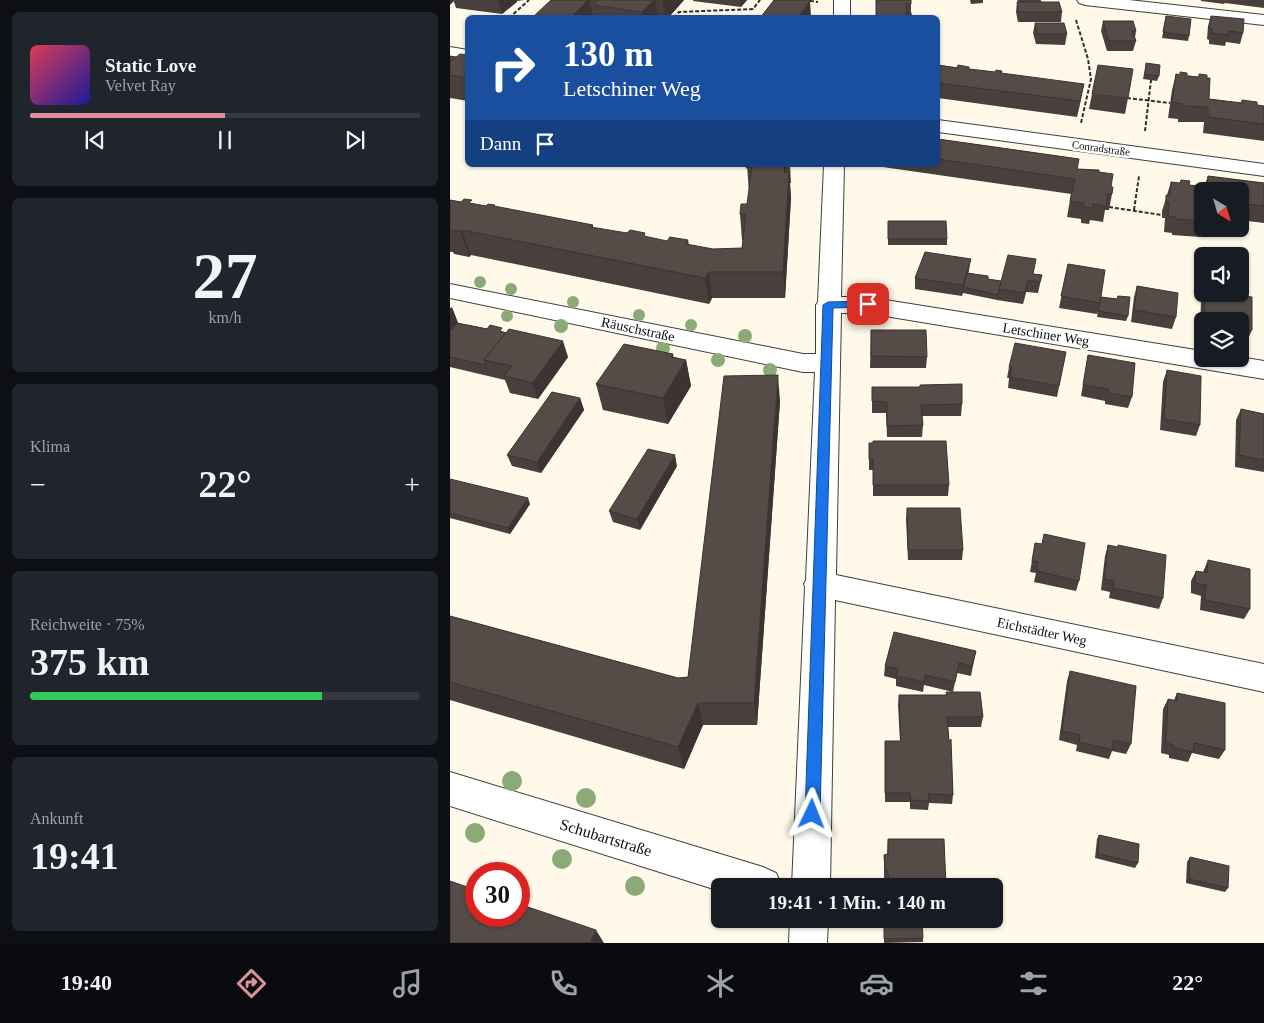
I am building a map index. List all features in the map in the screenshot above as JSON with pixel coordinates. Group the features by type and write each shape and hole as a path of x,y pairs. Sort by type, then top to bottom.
{"street":[{"path":"842,0 842,15"},
{"path":"1080,6 1264,20"},
{"path":"450,52 465,54"},
{"name":"Conradstraße","path":"940,126 1264,170"},
{"path":"811,878 819,584 834,167"},
{"name":"Räuschstraße","path":"450,291 803,363 827,363"},
{"name":"Letschiner Weg","path":"828,305 868,304 1264,370"},
{"name":"Eichstädter Weg","path":"819,584 1264,678"},
{"name":"Schubartstraße","path":"450,789 736,878"},
{"path":"808,943 809,928"}],"path":[{"path":"512,15 530,0"},
{"path":"676,15 679,12 753,9 760,0"},
{"path":"804,0 825,3"},
{"path":"1079,131 1091,79 1080,6"},
{"path":"1144,139 1151,80"},
{"path":"1127,98 1170,104"},
{"path":"1134,210 1141,168"},
{"path":"1110,207 1162,215"}],"building":[{"path":"551,0 588,0 573,15 535,15"},
{"path":"598,0 654,0 642,12 593,5"},
{"path":"774,0 810,0 800,15 762,15"},
{"path":"876,0 911,0 911,4 906,4 907,15 876,15"},
{"path":"1022,0 1040,0 1041,2 1022,2"},
{"path":"1017,2 1059,2 1062,12 1019,12"},
{"path":"1166,16 1191,19 1189,36 1163,32"},
{"path":"1211,16 1244,19 1243,33 1228,31 1228,35 1212,33 1212,29 1209,29"},
{"path":"1103,21 1133,21 1136,31 1132,31 1136,41 1109,41"},
{"path":"1035,23 1064,23 1067,34 1037,34"},
{"path":"460,54 465,55 465,78 450,75 450,62"},
{"path":"450,56 456,57 450,62"},
{"path":"1146,63 1160,65 1159,76 1145,74"},
{"path":"940,65 957,68 958,65 969,67 969,69 995,72 996,70 1002,71 1001,73 1084,84 1080,101 940,83"},
{"path":"1098,65 1133,69 1128,98 1092,94"},
{"path":"1180,72 1187,73 1187,76 1199,77 1199,74 1207,75 1207,78 1210,78 1209,99 1242,103 1242,100 1257,102 1257,105 1264,106 1264,124 1208,117 1208,107 1182,106 1183,104 1172,102 1176,74 1180,75"},
{"path":"940,139 1079,159 1077,169 1099,170 1099,172 1113,174 1112,194 1108,194 1106,206 1093,204 1092,208 1084,207 1084,203 1070,201 1075,179 940,159"},
{"path":"752,167 785,167 784,172 789,172 783,272 709,272 705,278 462,230 450,230 450,200 461,202 464,199 472,200 469,203 486,206 488,204 495,205 593,225 591,227 627,233 630,230 645,233 644,236 667,241 670,237 688,240 686,244 713,249 742,248 746,214 740,214 741,204 747,204"},
{"path":"1208,176 1264,183 1264,206 1249,204 1249,182 1207,182"},
{"path":"1190,181 1189,185 1194,186 1194,220 1176,219 1176,217 1168,216 1169,202 1166,202 1166,195 1170,196 1171,182"},
{"path":"888,221 946,221 947,239 888,239"},
{"path":"925,252 971,259 963,285 915,278"},
{"path":"1008,255 1036,259 1033,274 1042,275 1040,282 1028,280 1025,293 999,289"},
{"path":"1068,264 1105,270 1100,303 1061,296"},
{"path":"967,273 988,276 988,279 1001,281 998,295 963,287"},
{"path":"1137,286 1178,293 1176,317 1134,310"},
{"path":"1118,296 1130,297 1128,316 1098,311 1101,297 1117,299"},
{"path":"1249,297 1252,297 1252,330 1249,330 1249,312 1204,312 1205,302 1249,302"},
{"path":"457,323 487,329 490,325 502,328 500,331 506,333 484,360 486,365 450,357 450,331"},
{"path":"509,329 563,341 533,383 504,376 512,366 484,360"},
{"path":"871,330 926,330 927,357 871,356"},
{"path":"1015,343 1066,352 1059,386 1010,377 1012,367 1009,367"},
{"path":"624,344 673,354 671,357 686,360 663,398 596,384"},
{"path":"1088,355 1135,363 1132,397 1108,393 1108,389 1083,385"},
{"path":"1167,370 1201,376 1200,425 1164,419"},
{"path":"778,375 754,703 698,703 678,747 450,682 450,616 678,678 688,677 724,376"},
{"path":"962,384 962,404 921,405 923,425 887,426 887,402 872,401 872,387 920,387 920,385"},
{"path":"552,392 580,398 537,462 507,455"},
{"path":"1241,409 1264,414 1264,460 1239,455"},
{"path":"873,441 946,441 949,485 873,485 873,459 869,459 869,443 873,443"},
{"path":"648,449 675,455 637,519 609,511"},
{"path":"450,479 528,498 508,528 450,513"},
{"path":"907,508 960,508 963,550 908,550"},
{"path":"1044,534 1085,543 1079,581 1037,571 1038,562 1032,561 1035,543 1042,544"},
{"path":"1108,545 1118,547 1118,545 1166,555 1163,598 1113,588 1114,581 1104,579"},
{"path":"1208,560 1250,569 1250,609 1205,600 1206,585 1195,583 1196,571 1207,573"},
{"path":"894,632 976,651 972,666 959,663 955,682 925,675 924,682 896,676 898,669 885,666"},
{"path":"1070,671 1136,686 1131,744 1113,740 1113,750 1079,742 1080,735 1062,731"},
{"path":"946,692 980,692 983,717 947,717 949,741 951,739 953,795 928,794 929,801 911,800 910,793 885,793 885,741 901,741 899,695 947,695"},
{"path":"1177,693 1225,703 1225,750 1194,743 1193,752 1174,748 1174,745 1166,743 1168,699 1177,701"},
{"path":"1099,835 1139,844 1138,863 1098,854"},
{"path":"888,839 944,839 946,878 888,878 888,871 885,871 884,855 888,854"},
{"path":"1190,857 1229,866 1228,888 1189,879"},
{"path":"450,881 465,886 465,927 530,927 530,908 596,930 590,943 450,943"},
{"path":"884,928 922,928 923,938 884,939"}],"route":[{"path":"812,814 828,305 868,304"}]}
